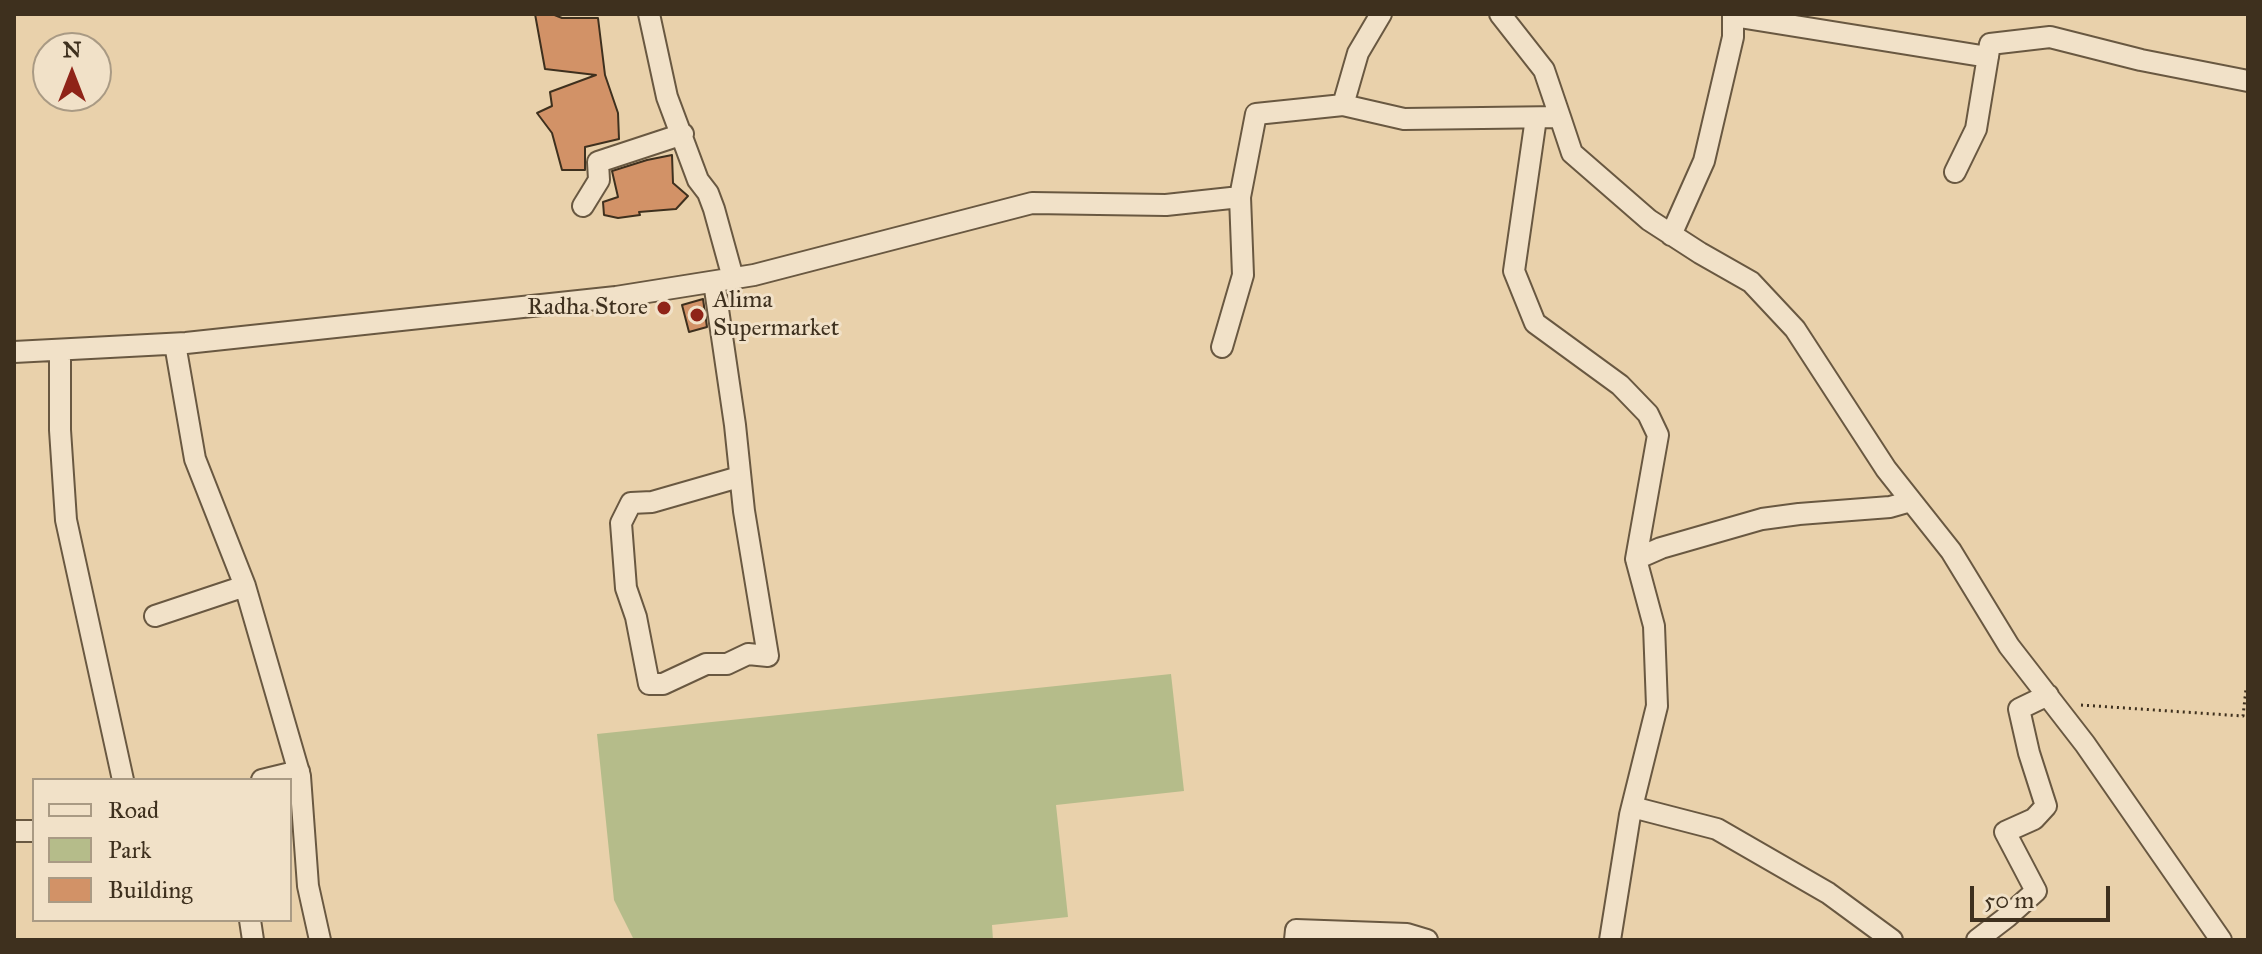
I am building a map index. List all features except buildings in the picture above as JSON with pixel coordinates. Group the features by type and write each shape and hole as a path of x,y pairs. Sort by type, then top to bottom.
{"street":[{"path":"649,14 667,97 698,180 708,193 714,209 724,280 739,477 768,656 748,654 727,664 706,664 663,684 649,684 636,617 626,588 621,523 631,503 652,502 739,477"},
{"path":"1343,105 1358,53 1381,14"},
{"path":"1500,14 1544,70 1572,153 1649,220 1751,282 1795,329 1886,469 1951,551 2009,646 2085,744 2221,940"},
{"path":"1671,235 1704,161 1733,37 1733,15 1988,57"},
{"path":"1955,172 1976,129 1990,44 2050,37 2141,60 2248,81"},
{"path":"1222,347 1243,275 1240,197 1256,114 1343,105 1404,119 1560,117"},
{"path":"1536,118 1514,271 1535,323 1620,385 1648,414 1658,435 1636,559 1654,626 1657,706 1632,807 1610,940"},
{"path":"583,206 599,180 598,162 683,134"},
{"path":"14,352 175,344 616,297 754,275 1032,203 1166,205 1240,197"},
{"path":"175,344 195,459 245,586 299,771 308,886 320,940"},
{"path":"60,350 60,430 66,520 123,778"},
{"path":"1636,559 1661,548 1762,519 1890,507 1911,501"},
{"path":"155,616 245,586"},
{"path":"1977,940 2036,891 2005,832 2034,819 2046,806 2019,709 2050,699"},
{"path":"270,778 299,771"},
{"path":"1632,807 1717,829 1828,893 1892,940"},
{"path":"1295,940 1296,930 1407,934 1427,940"}],"path":[{"path":"2050,699 2243,716 2248,689"}],"green space":[{"path":"1171,674 1184,791 1056,805 1068,917 992,925 993,940 634,940 614,900 597,734"}],"place":[{"name":"Radha Store","path":"664,308"},
{"name":"Alima Supermarket","path":"697,315"}]}
